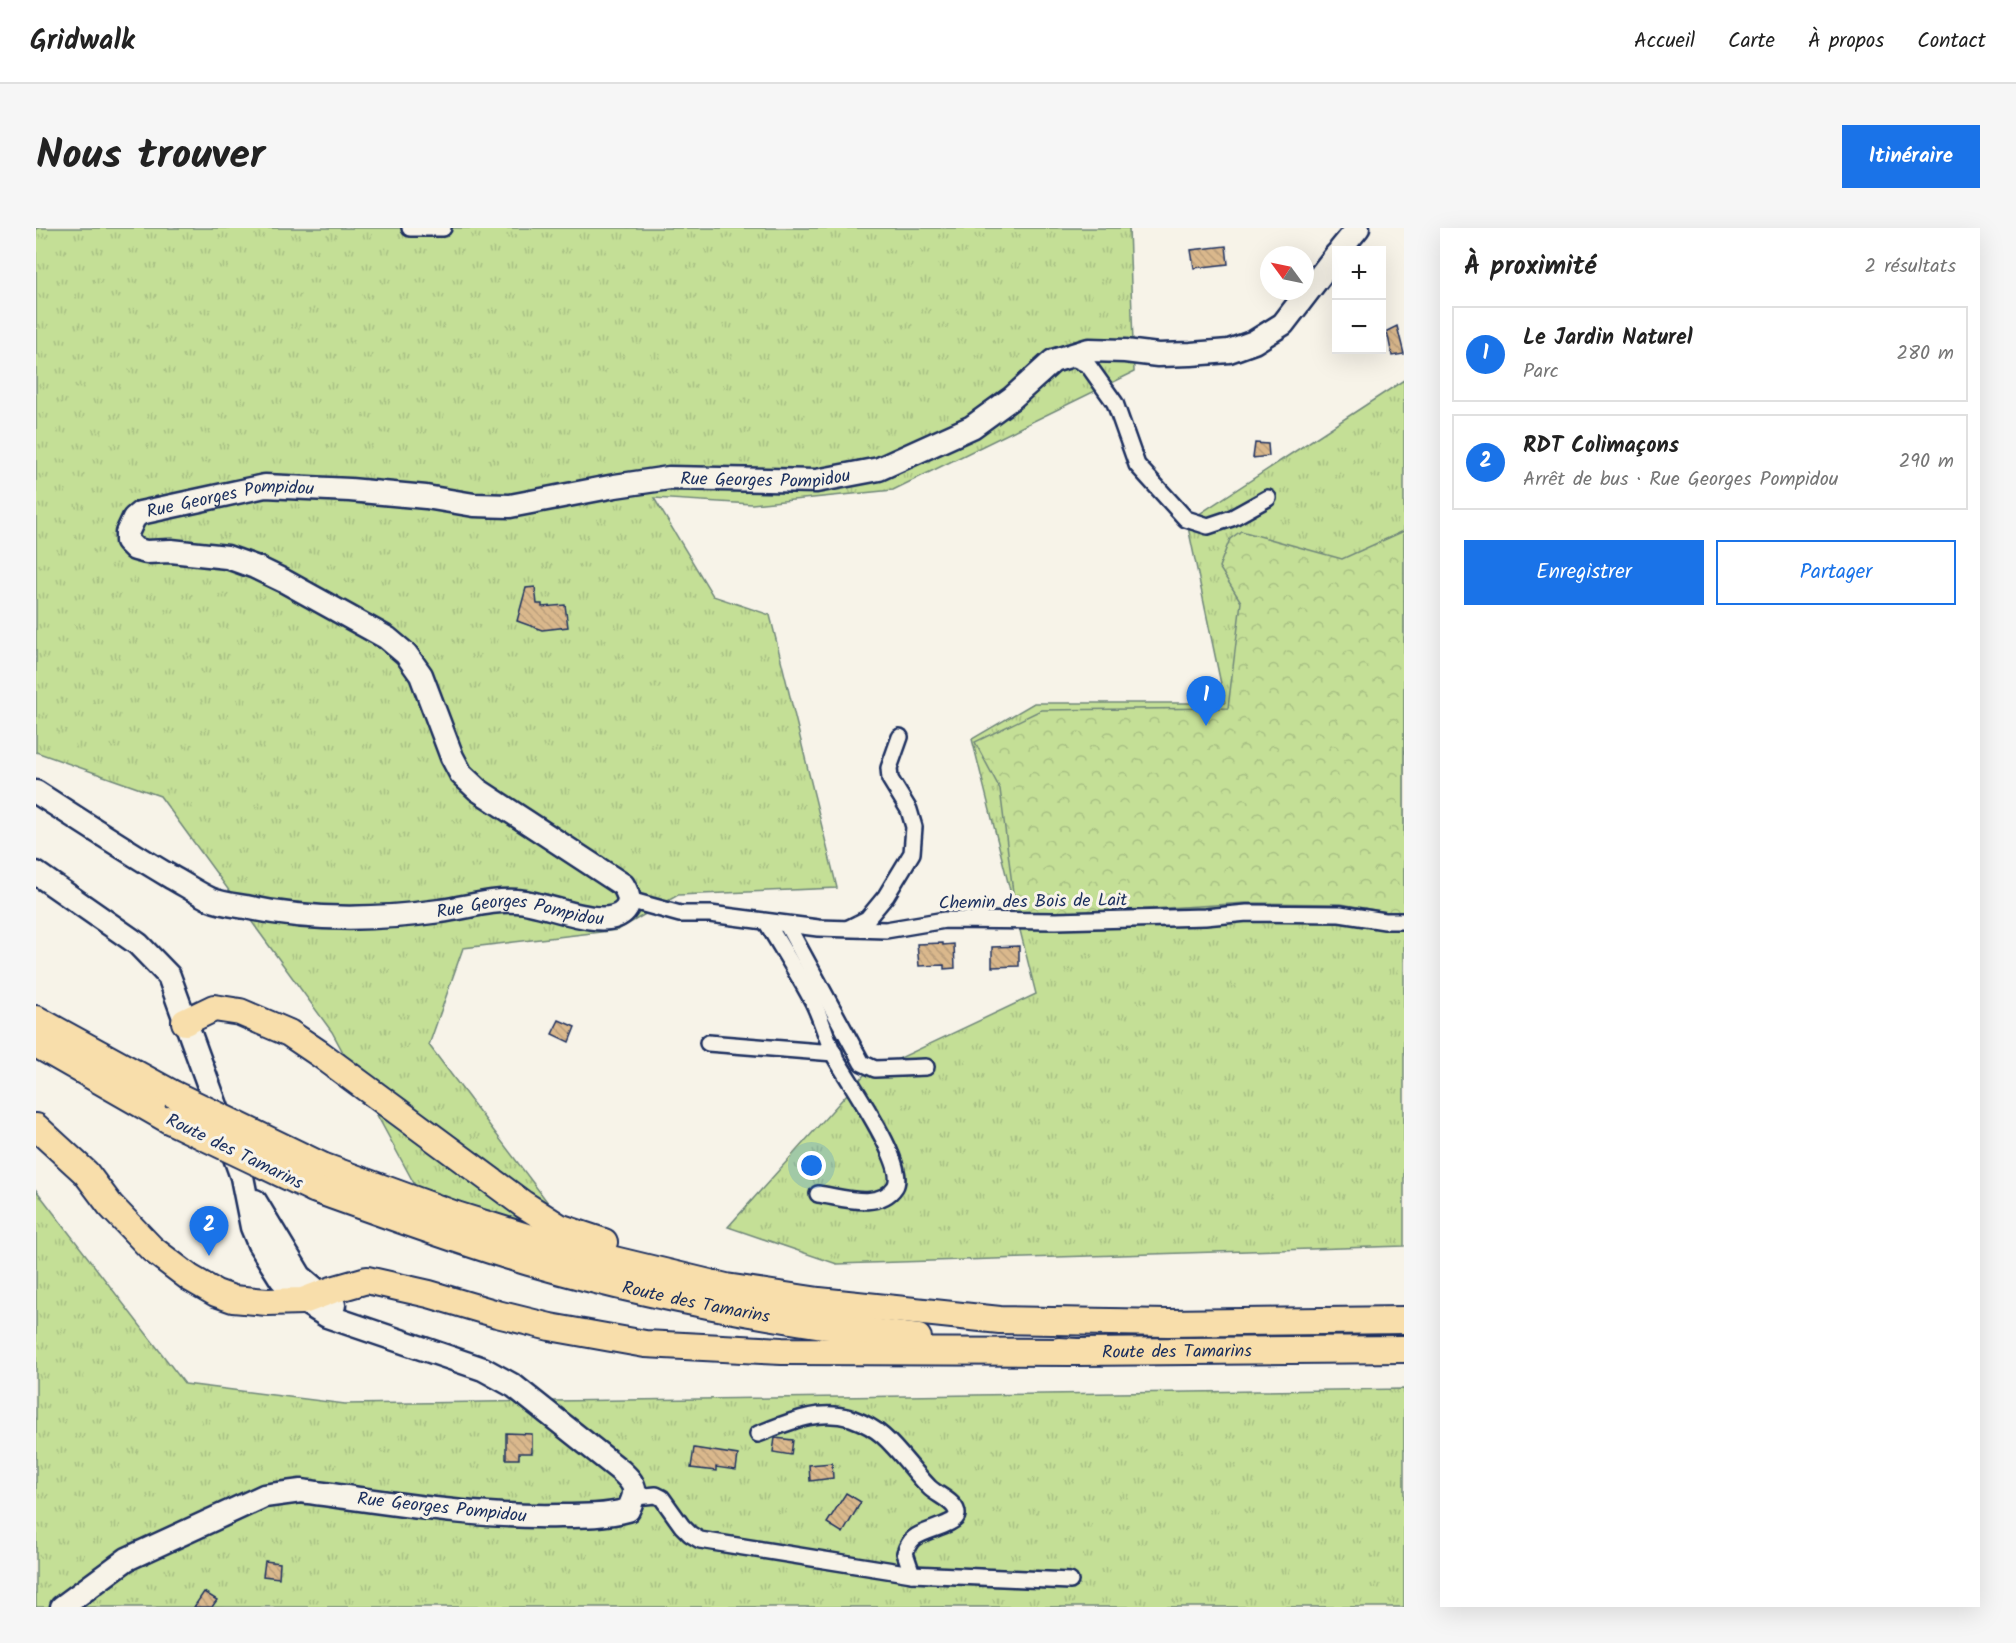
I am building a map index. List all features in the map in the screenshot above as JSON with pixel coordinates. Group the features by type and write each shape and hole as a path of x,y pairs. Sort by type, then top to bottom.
{"highway":[{"path":"185,1022 214,1008 240,1012 290,1033 496,1185 560,1227 590,1238 819,1301"},
{"name":"Route des Tamarins","path":"36,1019 318,1177 424,1228 530,1262 677,1299 762,1316 856,1330 950,1342 1077,1352 1404,1349"},
{"name":"Route des Tamarins","path":"36,1044 169,1120 318,1177 456,1215 552,1245 726,1287 819,1301 1000,1320 1168,1323 1404,1320"},
{"path":"36,1127 86,1173 132,1230 152,1249 190,1278 216,1293 233,1299 267,1302 312,1298 367,1280 429,1294 550,1327 645,1344 782,1351 1077,1352"}],"main road":[{"path":"1343,246 1358,228"},
{"name":"Rue Georges Pompidou","path":"36,792 145,862 211,900 310,917 394,916 443,911 488,902 516,901 537,903 592,919 619,916 629,900 628,892 623,885 477,790 461,774 452,757 421,675 406,654 387,638 284,581 236,561 216,556 171,551 146,552 135,549 127,541 127,533 134,518 141,513 265,486 350,490 426,497 474,505 510,506 669,478 816,481 879,469 972,427 1012,398 1053,361 1089,350 1158,355 1191,354 1229,351 1254,342 1283,324 1332,260"},
{"path":"36,873 138,944 168,976 242,1177 274,1237 312,1298 375,1331 483,1369 514,1386 621,1471 633,1483 635,1497"},
{"path":"36,886 99,929 129,953 165,989 185,1022"},
{"name":"Rue Georges Pompidou","path":"62,1607 127,1559 264,1496 281,1492 301,1491 460,1513 527,1517 609,1515 628,1510 635,1497"}],"street":[{"path":"410,228 443,228"},
{"path":"1069,356 1088,365 1115,403 1137,465 1186,519 1208,526 1232,518 1268,498"},
{"path":"847,929 867,919 895,883 912,854 914,827 909,810 890,779 889,768 900,737"},
{"name":"Chemin des Bois de Lait","path":"629,900 680,914 710,914 767,923 847,929 886,930 945,921 1056,921 1205,917 1247,913 1340,914 1385,921 1404,921"},
{"path":"767,923 813,1002 834,1053 891,1153 898,1176 896,1186 881,1199 869,1201 818,1194"},
{"path":"787,925 862,1063 875,1069 926,1067"},
{"path":"708,1043 834,1053"},
{"path":"758,1434 813,1414 836,1414 861,1422 882,1434 932,1490 954,1506 957,1513 956,1519 951,1523 916,1536 909,1543 905,1553 912,1574"},
{"path":"635,1497 656,1495 662,1498 682,1526 690,1534 700,1539 912,1574 1070,1581"}],"green space":[{"path":"36,228 1129,228 1134,372 893,490 752,504 654,498 713,596 770,615 837,888 678,895 618,930 463,948 429,1045 564,1224 449,1248 332,1032 160,796 36,752"},
{"path":"1404,380 1404,1246 837,1264 728,1227 864,1075 1036,994 972,739 1034,703 1225,703 1187,522"},
{"path":"1241,531 1342,559 1404,531 1404,912 1386,912 1341,904 1247,903 1016,916 1000,789 975,742 1041,710 1228,708 1241,602 1219,567 1230,539"},
{"path":"36,1190 185,1384 345,1404 1404,1389 1404,1607 36,1607"}],"building":[{"path":"1226,246 1228,264 1194,268 1191,250"},
{"path":"1397,326 1404,354 1392,356 1387,331"},
{"path":"1255,443 1268,444 1269,456 1253,458"},
{"path":"535,587 537,604 542,604 542,607 565,605 568,627 542,630 517,621 526,588"},
{"path":"943,943 943,945 954,944 955,968 944,969 944,965 919,966 917,944"},
{"path":"1019,946 1019,966 992,967 992,947"},
{"path":"559,1020 575,1027 569,1042 552,1034"},
{"path":"506,1433 532,1434 532,1453 519,1453 519,1459 506,1459"},
{"path":"775,1438 793,1440 791,1455 773,1452"},
{"path":"694,1448 738,1455 736,1470 716,1467 716,1471 691,1468"},
{"path":"832,1463 833,1478 810,1481 809,1465"},
{"path":"846,1493 861,1502 843,1533 827,1523"},
{"path":"265,1561 280,1563 279,1578 263,1576"},
{"path":"204,1592 217,1600 212,1607 194,1607"}],"place":[{"name":"Le Jardin Naturel","path":"1206,726"},
{"name":"RDT Colimaçons","path":"209,1256"}]}
